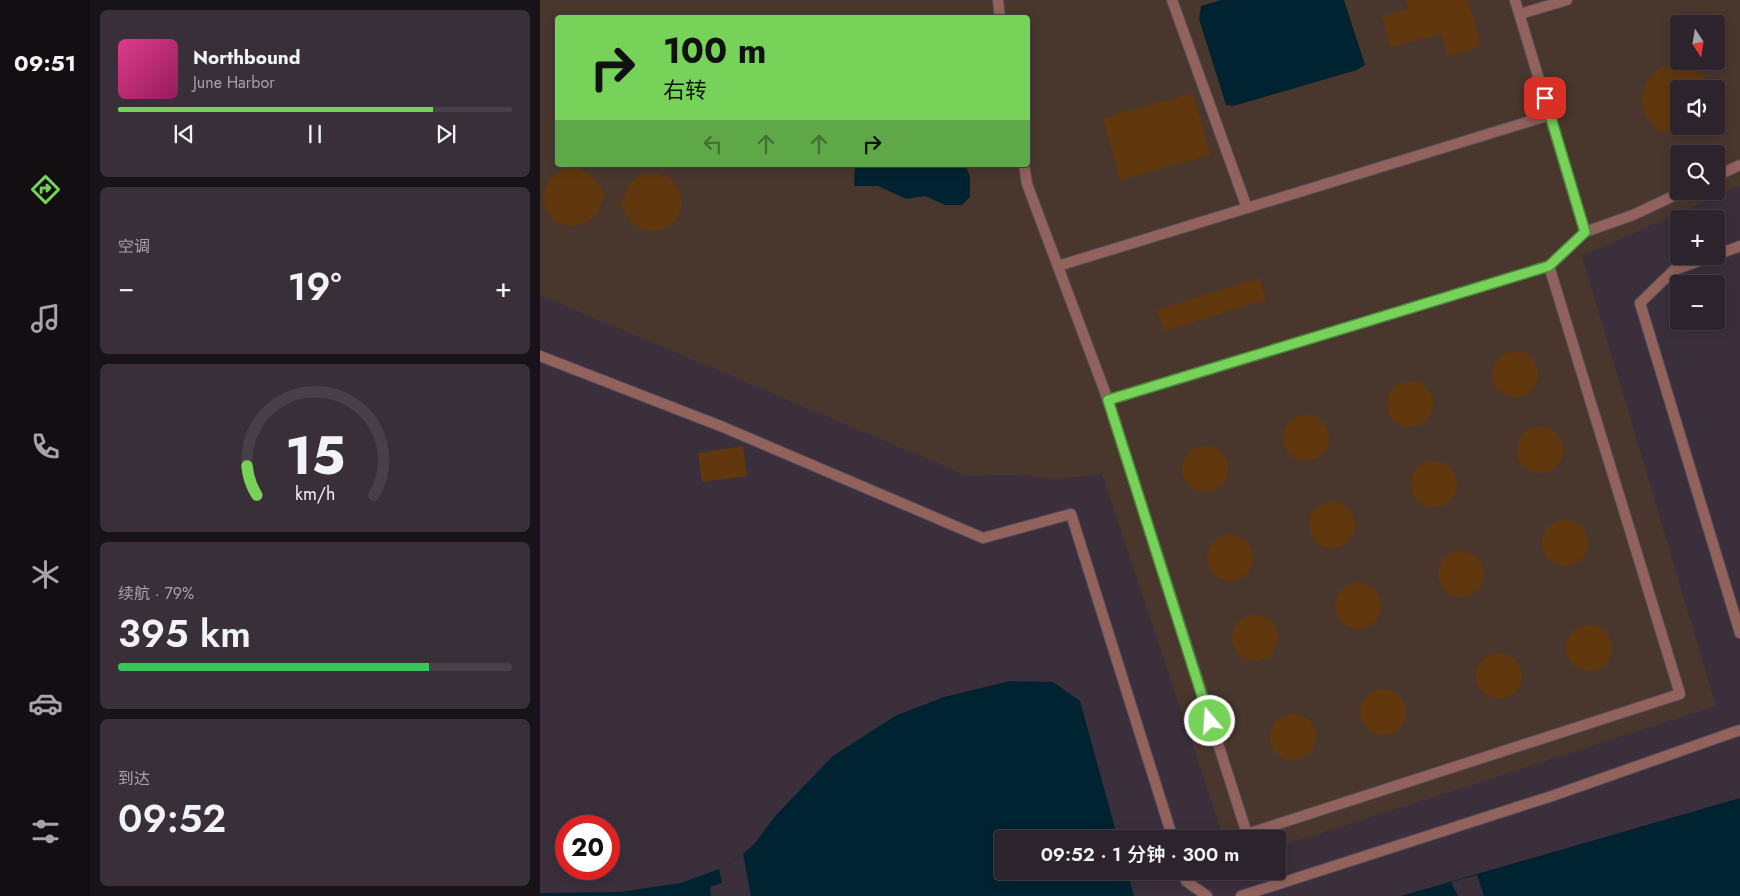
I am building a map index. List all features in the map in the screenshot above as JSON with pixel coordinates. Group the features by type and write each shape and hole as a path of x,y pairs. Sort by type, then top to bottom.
{"lane":[{"path":"998,0 1000,15"},
{"path":"1172,0 1247,208"},
{"path":"1515,0 1585,232"},
{"path":"1520,14 1566,0"},
{"path":"1058,266 1550,115"},
{"path":"1725,172 1740,165"},
{"path":"1024,167 1027,184 1108,400 1247,834 1680,694 1549,266"},
{"path":"1108,400 1549,266 1585,232 1670,197"},
{"path":"1725,252 1740,246"},
{"path":"1688,265 1674,270 1640,303 1740,633"},
{"path":"540,356 723,427 983,538 1072,514 1170,830"},
{"path":"1241,896 1552,796 1740,730"},
{"path":"1186,880 1207,896"}],"shaded area":[{"path":"540,0 1740,0 1740,186 1725,193 1725,145 1670,145 1670,200 1708,200 1686,210 1670,210 1670,217 1582,256 1716,706 1286,844 1286,830 1221,830 1102,474 1056,479 1023,475 968,476 540,295"}],"water":[{"path":"1221,0 1344,0 1365,65 1357,70 1233,106 1226,105 1199,19 1201,6"},
{"path":"855,167 966,167 970,176 970,197 962,205 945,205 925,196 906,199 878,186 854,186"},
{"path":"1010,681 1053,682 1080,701 1116,830 994,830 994,880 1130,880 1134,896 540,896 540,893 620,892 681,883 719,869 743,854 755,843 776,815 833,756 895,716 944,697"},
{"path":"1740,798 1740,896 1401,896"}],"pier":[{"path":"743,854 751,896 711,896 710,887 722,883 719,869"},
{"path":"1477,875 1484,896 1458,896 1451,882"}],"building":[{"path":"1406,0 1468,0 1481,47 1447,56 1442,34 1390,47 1382,16 1409,9"},
{"path":"1670,66 1670,70 1697,70 1707,80 1670,80 1670,134 1660,131 1646,118 1641,100 1646,82 1659,68"},
{"path":"1193,93 1210,155 1120,180 1103,118"},
{"path":"576,168 590,174 605,193 596,215 584,224 569,226 554,221 545,209 543,194 549,180 561,170"},
{"path":"656,173 670,178 679,191 682,206 676,220 664,229 648,231 634,225 620,206 629,184 641,175"},
{"path":"1259,278 1266,300 1164,331 1157,310"},
{"path":"1510,351 1520,351 1534,361 1538,374 1534,387 1528,393 1520,397 1510,397 1496,387 1492,379 1492,369 1502,355"},
{"path":"1405,381 1415,381 1429,391 1433,404 1429,417 1423,423 1415,427 1405,427 1391,417 1387,409 1387,399 1397,385"},
{"path":"1301,415 1311,415 1325,425 1329,438 1325,451 1319,457 1311,461 1301,461 1287,451 1283,443 1283,433 1293,419"},
{"path":"1535,427 1545,427 1559,437 1563,450 1559,463 1553,469 1545,473 1535,473 1521,463 1517,455 1517,445 1527,431"},
{"path":"743,446 747,476 702,482 698,453"},
{"path":"1200,446 1210,446 1224,456 1228,469 1224,482 1218,488 1210,492 1200,492 1186,482 1182,474 1182,464 1192,450"},
{"path":"1429,461 1439,461 1453,471 1457,484 1453,497 1447,503 1439,507 1429,507 1415,497 1411,489 1411,479 1421,465"},
{"path":"1327,502 1337,502 1351,512 1355,525 1351,538 1345,544 1337,548 1327,548 1313,538 1309,530 1309,520 1319,506"},
{"path":"1560,520 1570,520 1584,530 1588,543 1584,556 1578,562 1570,566 1560,566 1546,556 1542,548 1542,538 1552,524"},
{"path":"1225,535 1235,535 1249,545 1253,558 1249,571 1243,577 1235,581 1225,581 1211,571 1207,563 1207,553 1217,539"},
{"path":"1456,551 1466,551 1480,561 1484,574 1480,587 1474,593 1466,597 1456,597 1442,587 1438,579 1438,569 1448,555"},
{"path":"1353,583 1363,583 1377,593 1381,606 1377,619 1371,625 1363,629 1353,629 1339,619 1335,611 1335,601 1345,587"},
{"path":"1250,615 1260,615 1274,625 1278,638 1274,651 1268,657 1260,661 1250,661 1236,651 1232,643 1232,633 1242,619"},
{"path":"1584,625 1594,625 1608,635 1612,648 1608,661 1602,667 1594,671 1584,671 1570,661 1566,653 1566,643 1576,629"},
{"path":"1494,653 1504,653 1518,663 1522,676 1518,689 1512,695 1504,699 1494,699 1480,689 1476,681 1476,671 1486,657"},
{"path":"1378,689 1388,689 1402,699 1406,712 1402,725 1396,731 1388,735 1378,735 1364,725 1360,717 1360,707 1370,693"},
{"path":"1288,714 1298,714 1312,724 1316,737 1312,750 1306,756 1298,760 1288,760 1274,750 1270,742 1270,732 1280,718"}],"route":[{"path":"1210,721 1108,400 1549,266 1585,232 1545,98"}]}
